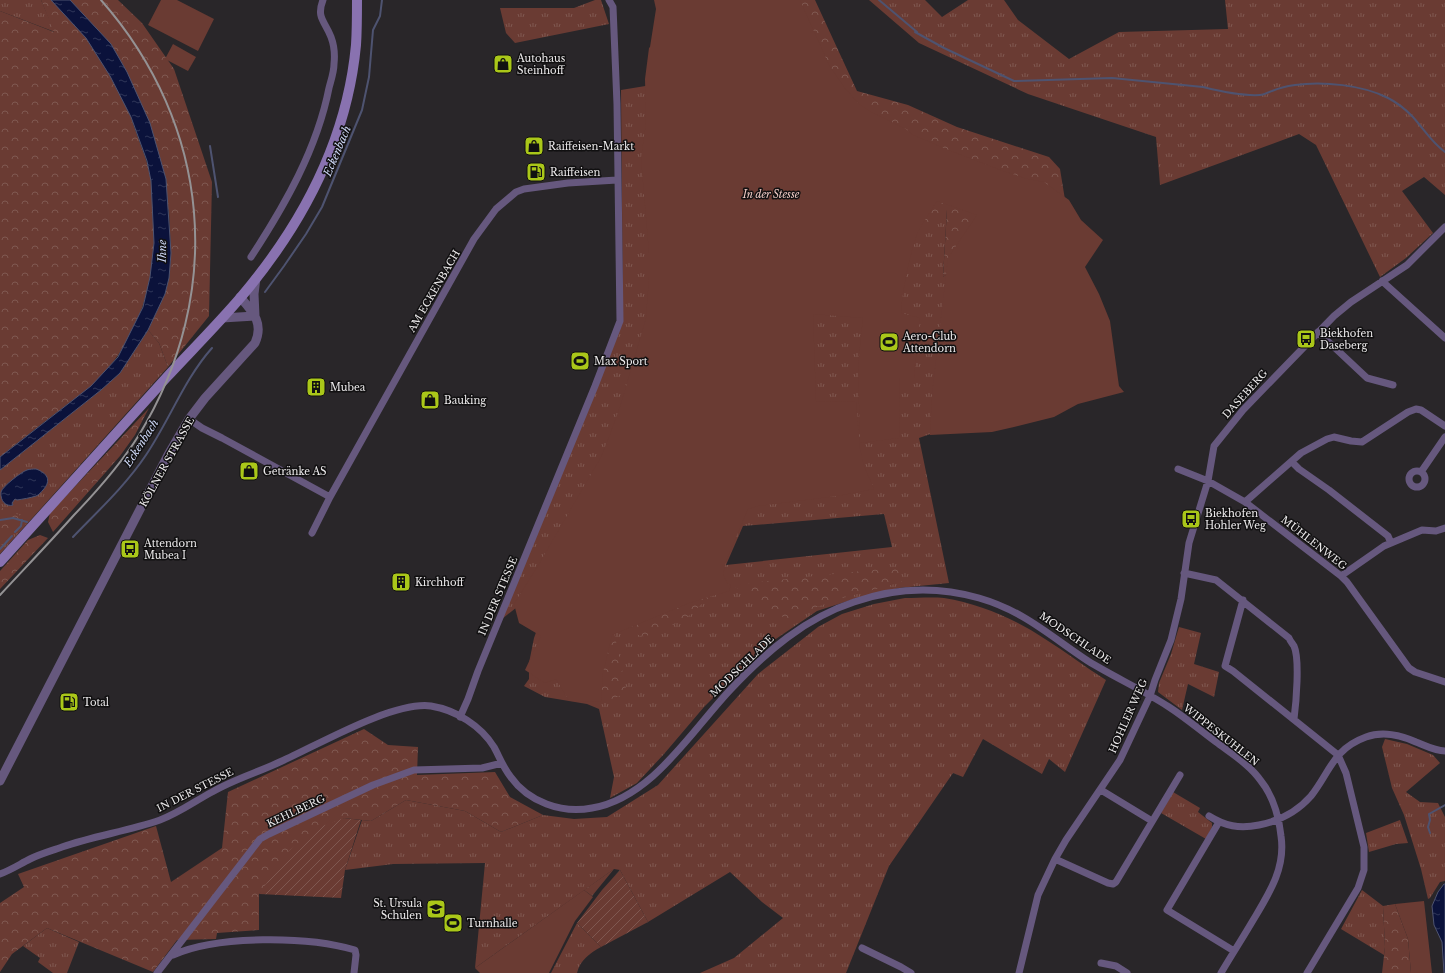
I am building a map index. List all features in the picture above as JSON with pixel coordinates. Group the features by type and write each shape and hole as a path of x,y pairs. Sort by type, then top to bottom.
{"main road":[{"path":"0,562 222,318 256,278 286,237 305,207 321,175 334,141 350,85 356,45 357,0"}],"street":[{"path":"251,256 274,220 310,150 326,104 334,64 334,50 331,37 321,18 320,8 323,0"},
{"name":"IN DER STESSE","path":"0,874 13,869 32,858 66,846 161,820 214,790 279,763 367,721 387,714 410,707 428,706 439,708 460,717 598,379 618,326 620,316 614,38 613,7 609,0"},
{"name":"AM ECKENBACH","path":"312,533 330,497 456,270 477,235 496,209 510,196 524,189 568,183 617,180"},
{"name":"DASEBERG","path":"1208,481 1212,450 1218,440 1252,401 1318,332 1351,302 1407,265 1445,227"},
{"path":"222,318 255,316 254,294 256,278"},
{"path":"1382,282 1445,338"},
{"name":"KÖLNER STRASSE","path":"0,781 168,455 189,419 205,398 255,343 258,337 259,327 255,316 240,297"},
{"path":"1318,332 1367,378 1393,385"},
{"path":"1245,502 1301,453 1331,437 1362,442 1408,412 1416,409 1421,410 1445,426"},
{"path":"189,419 202,428 330,497"},
{"path":"1421,472 1445,437"},
{"path":"1292,462 1388,536 1391,542"},
{"path":"1178,469 1208,481"},
{"name":"MÜHLENWEG","path":"1208,481 1245,502 1341,576 1348,582 1410,668 1415,672 1445,682"},
{"name":"HOHLER WEG","path":"1019,973 1038,895 1055,859 1066,840 1120,760 1150,696 1171,640 1181,599 1189,543 1208,481"},
{"path":"1341,576 1368,556 1391,542 1422,530 1436,530 1445,528"},
{"path":"1184,573 1216,580 1243,600 1288,638 1295,647 1297,692 1294,719"},
{"name":"MODSCHLADE","path":"460,717 474,725 483,733 492,743 508,774 532,797 560,809 590,809 612,803 636,789 653,775 731,688 771,650 793,632 834,609 879,594 904,590 932,590 966,595 982,599 1014,611 1035,623 1088,660 1150,696"},
{"path":"1243,600 1225,666 1338,754 1346,773 1364,848 1364,870 1358,888 1307,973"},
{"name":"WIPPESKUHLEN","path":"1150,696 1171,708 1260,778 1267,789 1278,820 1282,846 1278,874 1271,891 1221,973"},
{"path":"1209,816 1219,822 1242,827 1256,826 1278,820 1305,802 1312,794 1330,764 1338,754 1356,741 1376,735 1389,735 1408,739 1445,754"},
{"name":"KEHLBERG","path":"157,973 260,840 269,834 373,785 414,770 482,768 502,763"},
{"path":"1055,859 1113,884 1116,882 1180,775"},
{"path":"1101,790 1152,821"},
{"path":"1219,822 1167,910 1234,951"},
{"path":"171,956 181,951 218,942 271,940 305,941 341,946 354,950 356,955 354,973"},
{"path":"862,948 911,973"},
{"path":"1101,963 1116,966 1126,973"}],"green space":[{"path":"0,0 41,0 55,32 0,11"},
{"path":"41,0 118,0 142,23 174,69 212,182 209,316 168,367 159,343 148,330 165,294 169,278 171,253 169,211 131,117 150,173 154,220 152,266 142,309 122,349 93,385 0,457 0,11 54,32"},
{"path":"161,0 177,0 214,19 198,51 148,25"},
{"path":"595,0 601,0 609,24 515,43 506,33 500,8 574,8"},
{"name":"In der Stesse","path":"654,0 800,0 829,65 844,87 859,104 871,112 906,129 913,135 1003,171 1028,179 1044,182 1069,200 1081,220 1103,240 1085,267 1099,294 1110,321 1119,386 1124,392 1078,404 1054,417 992,432 930,435 932,394 948,258 977,215 937,201 918,232 915,240 909,261 903,294 901,313 920,318 914,378 900,378 899,438 860,443 858,366 863,318 813,314 816,401 856,402 860,449 864,466 874,489 837,496 758,506 748,509 726,561 723,575 728,584 731,585 729,591 689,603 612,635 603,673 601,701 569,701 556,679 545,683 525,670 541,636 519,623 514,604 601,457 620,407 646,318 649,253 641,158 646,123 645,79 656,9"},
{"path":"657,0 815,0 857,91 908,105 957,127 1049,157 1060,169 1067,212 955,268 943,277 947,210 913,232 660,13"},
{"path":"869,0 925,0 942,17 968,0 1004,0 1018,20 1069,59 1119,32 1228,29 1225,0 1445,0 1445,195 1424,177 1402,191 1433,233 1406,258 1380,277 1316,145 1299,134 1160,185 1156,137 1028,94 919,43"},
{"path":"173,44 196,57 188,71 165,59"},
{"name":"In der Stesse","path":"676,81 947,209 943,277 955,268 959,424 919,438 949,583 899,588 857,598 817,611 764,647 704,707 637,783 610,798 614,777 599,709 587,704 545,697 524,686 529,679 529,663 534,638 544,610 527,599 502,619 623,320 621,90","holes":["884,514 892,547 726,565 743,526"]},
{"path":"148,330 159,343 168,367 0,554 0,470 101,390 120,373"},
{"path":"149,408 135,435 120,456 53,532 48,522 50,513"},
{"path":"0,507 26,518 9,533 0,537"},
{"path":"40,535 48,538 0,589 0,571 28,540"},
{"path":"899,567 902,582 835,600 787,619 732,585"},
{"path":"715,592 684,620 644,637 624,630"},
{"path":"905,598 944,598 971,604 997,613 1034,632 1106,680 1065,772 1049,759 1042,774 983,739 963,777 953,773 889,866 846,973 700,973 734,958 783,918 762,902 730,872 648,922 620,870 614,869 475,968 485,863 393,864 345,870 362,820 371,821 406,800 465,811 501,832 543,815 574,819 607,817 658,785 758,674 818,627 842,614 874,604"},
{"path":"612,623 627,693 604,702 583,658"},
{"path":"1179,627 1201,633 1194,664 1219,672 1214,697 1188,684 1182,710 1158,692 1159,683 1171,654"},
{"path":"364,729 388,745 418,747 417,775 495,772 510,797 543,815 501,832 465,811 406,800 371,821 344,818 259,894 259,930 217,933 216,939 177,940 153,972 47,928 12,954 0,972 0,903 24,887 18,874 156,826 171,882 222,848 228,792"},
{"path":"1385,739 1407,744 1433,755 1440,763 1406,792 1420,802 1438,803 1445,817 1445,881 1440,882 1428,899 1421,869 1404,815 1392,788 1382,747"},
{"path":"1173,792 1200,808 1198,812 1212,823 1212,827 1206,839 1161,813"},
{"path":"344,818 361,820 345,870 341,898 259,894 290,850 317,828"},
{"path":"1400,820 1408,843 1396,844 1369,852 1366,833"},
{"path":"614,869 592,896 584,890"},
{"path":"620,870 648,922 601,947 577,923 602,890"},
{"path":"584,890 593,897 575,921 549,973 480,973 475,968"},
{"path":"1362,890 1383,906 1384,955 1341,929"},
{"path":"1424,901 1432,973 1411,973 1408,939 1395,904"},
{"path":"1395,904 1408,939 1411,973 1382,973 1385,947 1383,906"},
{"path":"577,923 601,947 586,957 580,964 577,973 551,973"},
{"path":"47,928 79,942 67,973 53,973 38,962 40,958 23,946"}],"water":[{"name":"Ihne","path":"51,0 70,0 111,44 127,72 150,123 166,179 171,253 169,278 165,294 148,330 120,373 101,390 0,470 0,457 91,386 118,357 143,307 150,277 154,243 151,181 147,161 131,117 110,76 86,38"},
{"path":"36,469 43,473 48,480 41,493 37,496 17,500 15,499 12,503 13,505 4,503 1,498 2,490 24,471"},
{"path":"1444,884 1445,973 1442,942 1434,925 1432,906 1438,892"}],"waterway":[{"name":"Eckenbach","path":"265,292 306,234 322,207 362,110 369,77 373,30 380,16 382,0"},
{"path":"879,0 917,32 915,32 944,48 1014,81 1112,78 1203,87 1247,95 1263,95 1278,89 1295,85 1343,85 1367,90 1388,98 1398,104 1412,116 1432,140 1445,152"},
{"path":"210,146 218,197"},
{"name":"Eckenbach","path":"73,537 130,477 154,442 185,386 202,360 212,348"},
{"name":"Eckenbach","path":"0,520 13,518 27,522"},
{"path":"15,532 21,526 22,520"},
{"path":"0,549 12,536"},
{"path":"1430,833 1428,827 1430,820 1429,814 1445,805"}],"railway":[{"path":"0,595 100,486 132,446 167,380 185,324 194,267 194,211 184,155 166,101 138,49 101,0"}],"place":[{"name":"Autohaus Steinhoff","path":"503,64"},
{"name":"Raiffeisen-Markt","path":"534,146"},
{"name":"Raiffeisen","path":"536,172"},
{"name":"Biekhofen Daseberg","path":"1306,339"},
{"name":"Aero-Club Attendorn","path":"889,342"},
{"name":"Max Sport","path":"580,361"},
{"name":"Mubea","path":"316,387"},
{"name":"Bauking","path":"430,400"},
{"name":"Getränke AS","path":"249,471"},
{"name":"Biekhofen Hohler Weg","path":"1191,519"},
{"name":"Attendorn Mubea I","path":"130,549"},
{"name":"Kirchhoff","path":"401,582"},
{"name":"Total","path":"69,702"},
{"name":"St. Ursula Schulen","path":"436,909"},
{"name":"Turnhalle","path":"453,923"}]}
